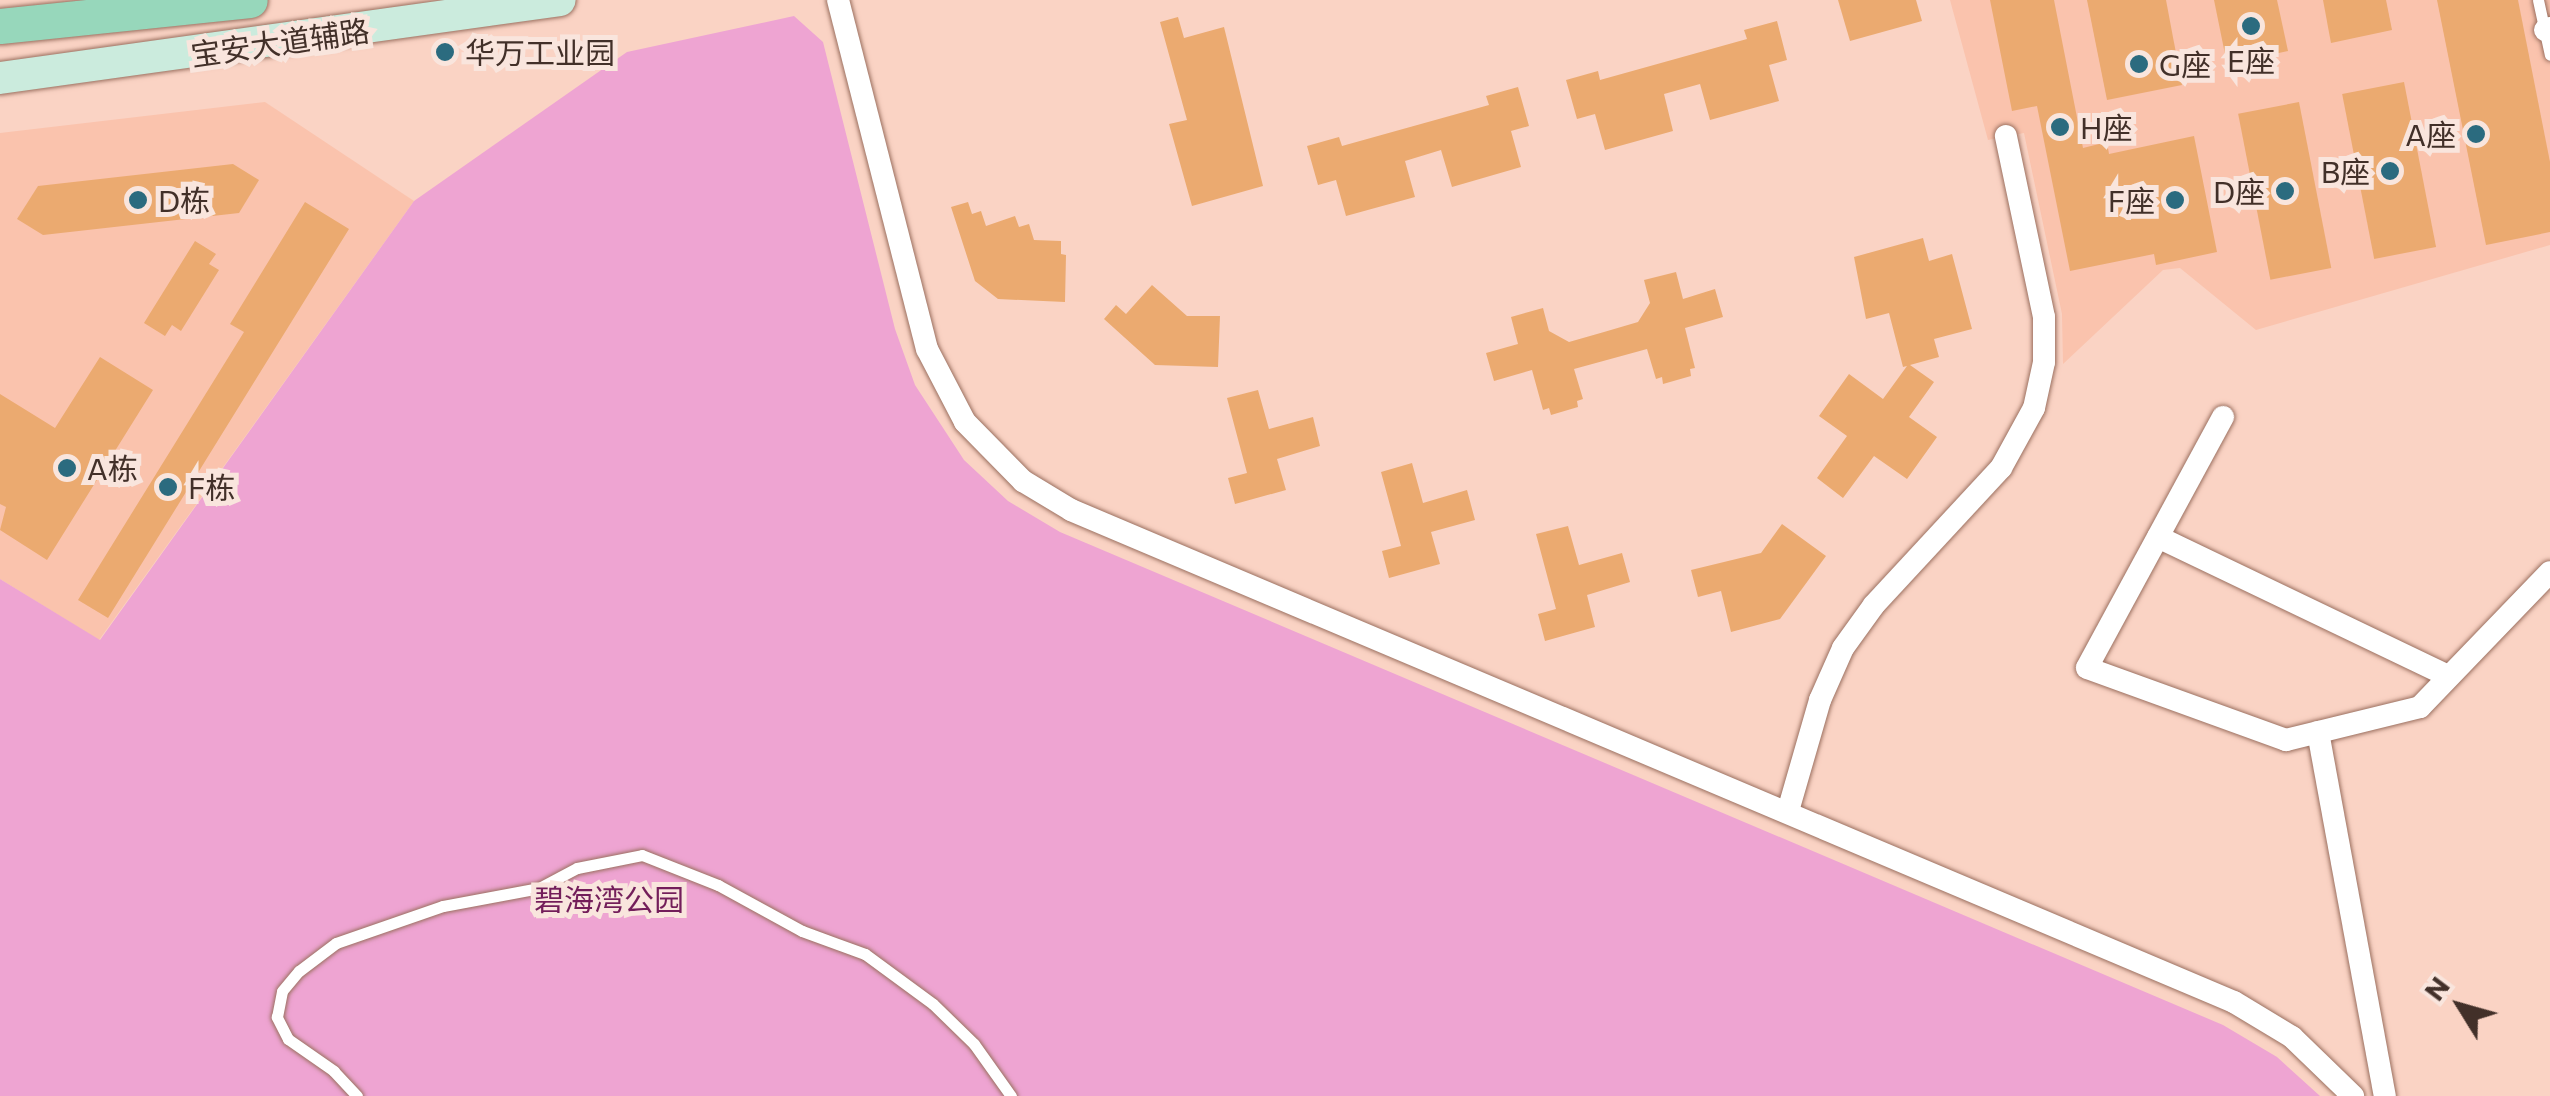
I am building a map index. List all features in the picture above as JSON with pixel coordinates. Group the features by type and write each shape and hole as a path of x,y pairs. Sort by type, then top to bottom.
{"main road":[{"path":"0,26 250,0"},
{"name":"宝安大道辅路","path":"0,78 560,0"}],"street":[{"path":"838,0 927,348 958,410 1002,463 1071,510 2234,1002 2292,1037 2353,1096"},
{"path":"1788,811 1820,700 1843,648 1874,605 2001,468 2034,408 2044,362 2044,316 2006,136"},
{"path":"2223,418 2087,668 2286,740 2420,707 2550,572"},
{"path":"2158,537 2448,676"},
{"path":"2318,732 2385,1096"}],"lane":[{"path":"2538,0 2550,55"},
{"path":"357,1096 334,1072 288,1038 278,1017 282,991 300,971 336,943 443,906 539,888 578,868 642,856 718,885 802,931 866,954 902,978 961,1030 1000,1076 1011,1096"}],"shaded area":[{"path":"1950,0 2550,0 2550,245 2256,330 2180,268 2163,270 2063,364 2062,314 2024,133 1988,140"},
{"path":"265,102 414,201 99,640 0,579 0,133"}],"green space":[{"name":"碧海湾公园","path":"794,16 823,42 895,329 915,385 964,460 1008,501 1060,532 2223,1025 2277,1057 2320,1096 0,1096 0,579 100,640 414,201 627,52"}],"building":[{"path":"1838,0 1916,0 1922,21 1850,41"},
{"name":"H座","path":"1990,0 2054,0 2083,148 2107,142 2109,154 2194,136 2217,252 2156,265 2154,254 2070,271 2037,106 2012,111"},
{"name":"G座","path":"2087,0 2166,0 2182,85 2107,100"},
{"name":"E座","path":"2214,0 2277,0 2288,51 2227,64"},
{"path":"2323,0 2386,0 2392,30 2331,43"},
{"name":"A座","path":"2437,0 2518,0 2550,162 2550,232 2486,245"},
{"path":"1178,17 1184,38 1224,27 1263,186 1192,206 1169,124 1187,120 1160,22"},
{"path":"1777,21 1787,60 1769,65 1779,101 1710,120 1700,84 1664,94 1673,131 1605,150 1595,114 1577,119 1566,80 1598,71 1600,80 1747,39 1744,30"},
{"name":"B座","path":"2404,82 2436,247 2374,259 2342,94"},
{"path":"1518,87 1529,126 1511,131 1521,167 1452,187 1441,150 1405,161 1415,197 1346,216 1336,180 1318,185 1307,146 1339,137 1342,146 1489,105 1486,96"},
{"name":"D座","path":"2299,102 2331,268 2270,280 2238,114"},
{"name":"D栋","path":"233,164 259,180 239,213 43,235 17,219 38,186"},
{"path":"305,202 349,229 108,618 78,600 244,332 230,324"},
{"path":"968,202 972,214 981,211 986,226 1015,216 1019,227 1029,224 1034,240 1061,241 1061,254 1066,255 1065,302 998,299 975,281 951,207"},
{"path":"1923,238 1929,261 1952,254 1972,329 1934,339 1939,357 1910,365 1934,382 1909,417 1937,437 1907,479 1874,456 1843,498 1817,478 1847,436 1819,416 1849,374 1883,399 1907,366 1903,367 1889,313 1866,319 1854,257"},
{"path":"195,241 216,254 209,264 219,270 181,331 172,325 165,336 144,323"},
{"path":"1676,272 1683,299 1715,289 1723,317 1685,328 1695,368 1690,369 1691,376 1663,384 1662,377 1656,379 1647,349 1574,369 1583,399 1577,401 1578,407 1551,415 1549,408 1543,410 1532,370 1494,381 1486,353 1518,344 1511,317 1543,308 1549,331 1569,342 1638,322 1650,303 1644,280"},
{"path":"1152,285 1187,316 1220,316 1218,367 1155,365 1104,319 1116,305 1126,314"},
{"name":"A栋","path":"100,357 153,390 47,560 0,530 6,507 0,504 0,394 55,428"},
{"path":"1258,390 1269,429 1313,417 1320,446 1277,459 1286,490 1235,504 1228,478 1247,473 1227,398"},
{"path":"1412,463 1423,503 1467,490 1475,520 1431,532 1440,564 1389,578 1382,551 1401,546 1381,472"},
{"path":"1782,524 1826,556 1780,619 1731,632 1721,591 1698,597 1691,570 1761,553"},
{"path":"1568,526 1579,565 1622,553 1630,582 1587,595 1595,627 1545,641 1538,614 1556,609 1536,534"}],"place":[{"name":"E座","path":"2251,26"},
{"name":"华万工业园","path":"445,52"},
{"name":"G座","path":"2139,64"},
{"name":"H座","path":"2060,127"},
{"name":"A座","path":"2476,134"},
{"name":"B座","path":"2390,171"},
{"name":"D座","path":"2285,191"},
{"name":"D栋","path":"138,200"},
{"name":"F座","path":"2175,200"},
{"name":"A栋","path":"67,468"},
{"name":"F栋","path":"168,487"}]}
